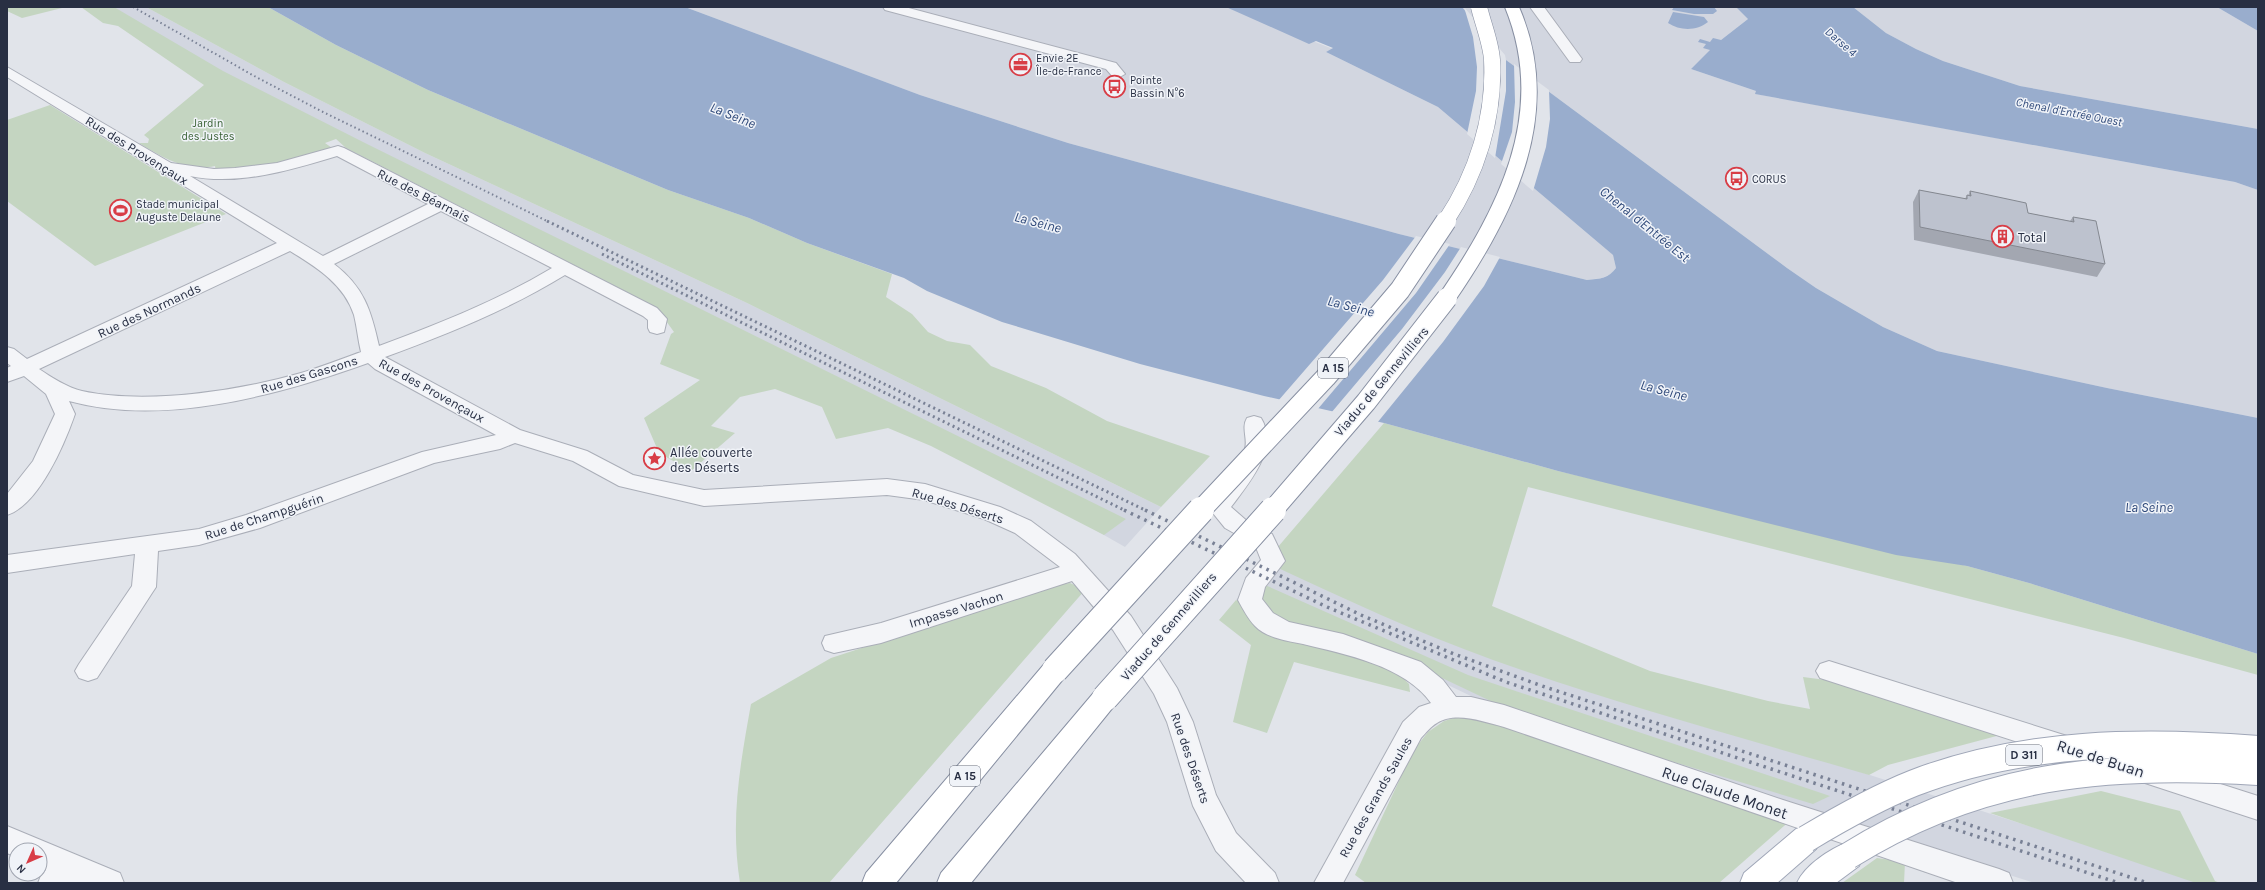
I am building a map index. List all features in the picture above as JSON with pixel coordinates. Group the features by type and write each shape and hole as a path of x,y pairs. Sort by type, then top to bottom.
{"main road":[{"name":"A 15","path":"877,883 1055,670 1149,565 1326,377 1400,290 1453,210 1480,154 1491,100 1492,59 1479,7"},
{"name":"Viaduc de Gennevilliers","path":"952,883 1105,698 1302,476 1405,355 1474,259 1502,209 1520,164 1529,110 1528,60 1518,20 1512,7"},
{"name":"D 311","path":"1755,883 1806,839 1845,815 1930,777 1972,766 2038,753 2105,745 2177,743 2258,749"},
{"name":"D 311","path":"1812,883 1848,856 1882,835 1911,820 1965,798 2006,786 2106,771 2180,769 2258,772"}],"street":[{"path":"890,7 1111,66 1118,74"},
{"path":"1537,7 1575,59"},
{"name":"Rue des Provençaux","path":"7,71 164,165 187,181 322,263 336,274 355,296 363,314 370,355 382,365 513,435"},
{"path":"11,90 28,84"},
{"name":"Rue des Béarnais","path":"164,165 181,170 200,172 247,172 289,164 338,151 566,267 650,312 658,319 657,328"},
{"path":"322,263 442,204"},
{"name":"Rue des Normands","path":"23,374 290,244"},
{"name":"Rue des Gascons","path":"23,374 81,398 156,403 197,399 262,388 304,378 370,355 484,311 544,281 566,267"},
{"path":"7,353 23,374 54,390 65,414 51,451 35,476 7,508"},
{"path":"1254,423 1256,448 1243,475 1219,507 1226,518 1236,526 1264,540 1273,561 1254,584 1250,600 1264,620 1283,630 1343,644 1412,669 1434,687 1449,708"},
{"name":"Rue de Champguérin","path":"7,564 147,546 199,537 252,522 430,458 500,442 513,435"},
{"name":"Rue des Déserts","path":"513,435 580,456 627,481 704,498 887,487 925,492 992,513 1023,527 1062,556 1122,623 1164,688 1180,722 1203,797 1226,842 1265,883"},
{"path":"88,671 144,587 147,546"},
{"name":"Impasse Vachon","path":"834,643 881,633 1077,571"},
{"name":"Rue de Buan","path":"1829,671 2258,808"},
{"name":"Rue des Grands Saules","path":"1328,883 1412,730 1428,714 1449,708"},
{"name":"Rue Claude Monet","path":"1449,708 1471,708 1504,716 1798,817 1999,883"},
{"path":"48,862 62,875 110,883"}],"shaded area":[{"path":"101,7 146,7 284,82 425,153 747,303 1161,507 1125,547 1046,502 330,135"},
{"path":"685,7 1227,7 1333,49 1326,52 1438,107 1613,255 1616,268 1611,274 1602,278 1587,280 1399,234 1068,143 920,95"},
{"path":"1462,7 1736,7 1748,19 1721,40 1707,44 1704,47 1711,50 1691,69 1756,91 1756,94 2235,182 2258,190 2258,418 2107,388 1937,351 1883,327 1816,288 1787,268 1506,60"},
{"path":"1853,7 2217,7 2258,31 2258,129 2020,86 1943,61 1916,49 1886,33"},
{"path":"1265,562 1845,767 2206,883 2035,883 1527,723 1373,649 1236,600"}],"green space":[{"path":"7,7 66,7 22,18 7,11"},
{"name":"Jardin des Justes","path":"81,7 114,7 223,71 365,143 1126,519 1104,535 931,446 888,428 836,439 822,407 775,389 740,397 711,426 735,433 691,471 659,453 644,418 700,380 660,364 671,334 674,332 656,307 346,148 336,139 325,143 335,150 279,165 216,172 215,166 195,167 185,165 157,154 139,143 148,143 149,139 144,135 204,85 118,26 103,23"},
{"path":"146,7 268,7 336,45 428,90 668,190 749,218 807,243 892,274 886,297 912,314 928,332 947,341 970,345 991,366 1046,388 1107,421 1210,456 1161,507 747,303 425,153 284,82"},
{"name":"Stade municipal Auguste Delaune","path":"50,105 226,214 95,266 7,201 7,120"},
{"path":"1384,423 1558,471 1967,566 2029,583 2258,654 2258,675 2124,638 1528,487 1492,606 1650,671 1768,701 1810,709 1803,677 1826,680 2004,734 1888,765 1869,775 1633,706 1493,660 1406,626 1265,562"},
{"path":"1070,583 1085,590 829,883 740,883 737,860 736,815 740,771 751,704 831,658 1055,585"},
{"path":"1265,585 1468,675 1830,796 1813,804 1581,734 1499,705 1383,650 1272,618 1259,597"},
{"path":"1236,600 1397,672 1409,684 1410,692 1294,662 1267,733 1233,722 1251,645 1219,620"},
{"path":"1464,715 1494,719 1792,819 1719,883 1366,883 1355,875 1413,751 1428,732 1444,721"},
{"path":"2101,791 2180,811 2215,881 2220,883 2196,883 1990,813"},
{"path":"1877,858 1905,862 1904,883 1842,883"}],"water":[{"name":"La Seine","path":"268,7 685,7 920,95 1068,143 1399,234 1587,280 1607,276 1616,268 1613,255 1438,107 1326,52 1333,48 1316,41 1309,44 1226,7 1462,7 1506,60 1787,268 1816,288 1883,327 1937,351 2107,388 2258,418 2258,654 2029,583 1967,566 1896,555 1558,471 1384,423 1264,396 1140,364 1002,322 927,291 904,278 807,243 749,218 668,190 428,90 336,45"},
{"path":"1674,7 1714,7 1717,11 1713,14 1694,14 1672,10"},
{"path":"1736,7 1853,7 1886,33 1916,49 1943,61 2020,86 2258,129 2258,190 2235,182 1755,94 1756,91 1691,69 1710,50 1703,48 1706,44 1698,42 1700,39 1710,42 1713,38 1721,40 1748,19"},
{"path":"2217,7 2258,7 2258,31"},
{"path":"1673,12 1704,17 1708,22 1699,27 1683,29 1668,23"}],"pier":[{"path":"1464,7 1505,55 1506,91 1495,158 1467,134 1476,91 1477,67 1473,37"},
{"path":"1514,64 1549,90 1550,119 1546,147 1533,191 1501,164 1512,132 1515,102"},
{"path":"1416,236 1450,244 1416,293 1317,410 1278,401 1383,280"},
{"path":"1461,247 1500,257 1484,286 1443,342 1377,423 1331,413 1402,329 1445,272"}],"building":[{"name":"Total","path":"1919,190 1967,199 1967,195 1971,196 1970,191 2026,203 2028,213 2074,222 2073,217 2096,221 2105,264 1920,227"}],"railway":[{"path":"133,7 256,77 323,112 549,222"},
{"path":"547,221 1147,511"},
{"path":"602,254 1126,511"},
{"path":"1124,510 1327,607 1506,682 2119,883"},
{"path":"1145,510 1361,615 1454,654 1545,687 2148,883"}],"place":[{"name":"Envie 2E Île-de-France","path":"1020,64"},
{"name":"Pointe Bassin N°6","path":"1115,86"},
{"name":"CORUS","path":"1736,179"},
{"name":"Stade municipal Auguste Delaune","path":"120,210"},
{"name":"Total","path":"2002,237"},
{"name":"Allée couverte des Déserts","path":"654,459"}],"water label":[{"name":"Darse 4","path":"1841,42"},
{"name":"Chenal d'Entrée Ouest","path":"2069,112"},
{"name":"Chenal d'Entrée Est","path":"1645,224"}]}
